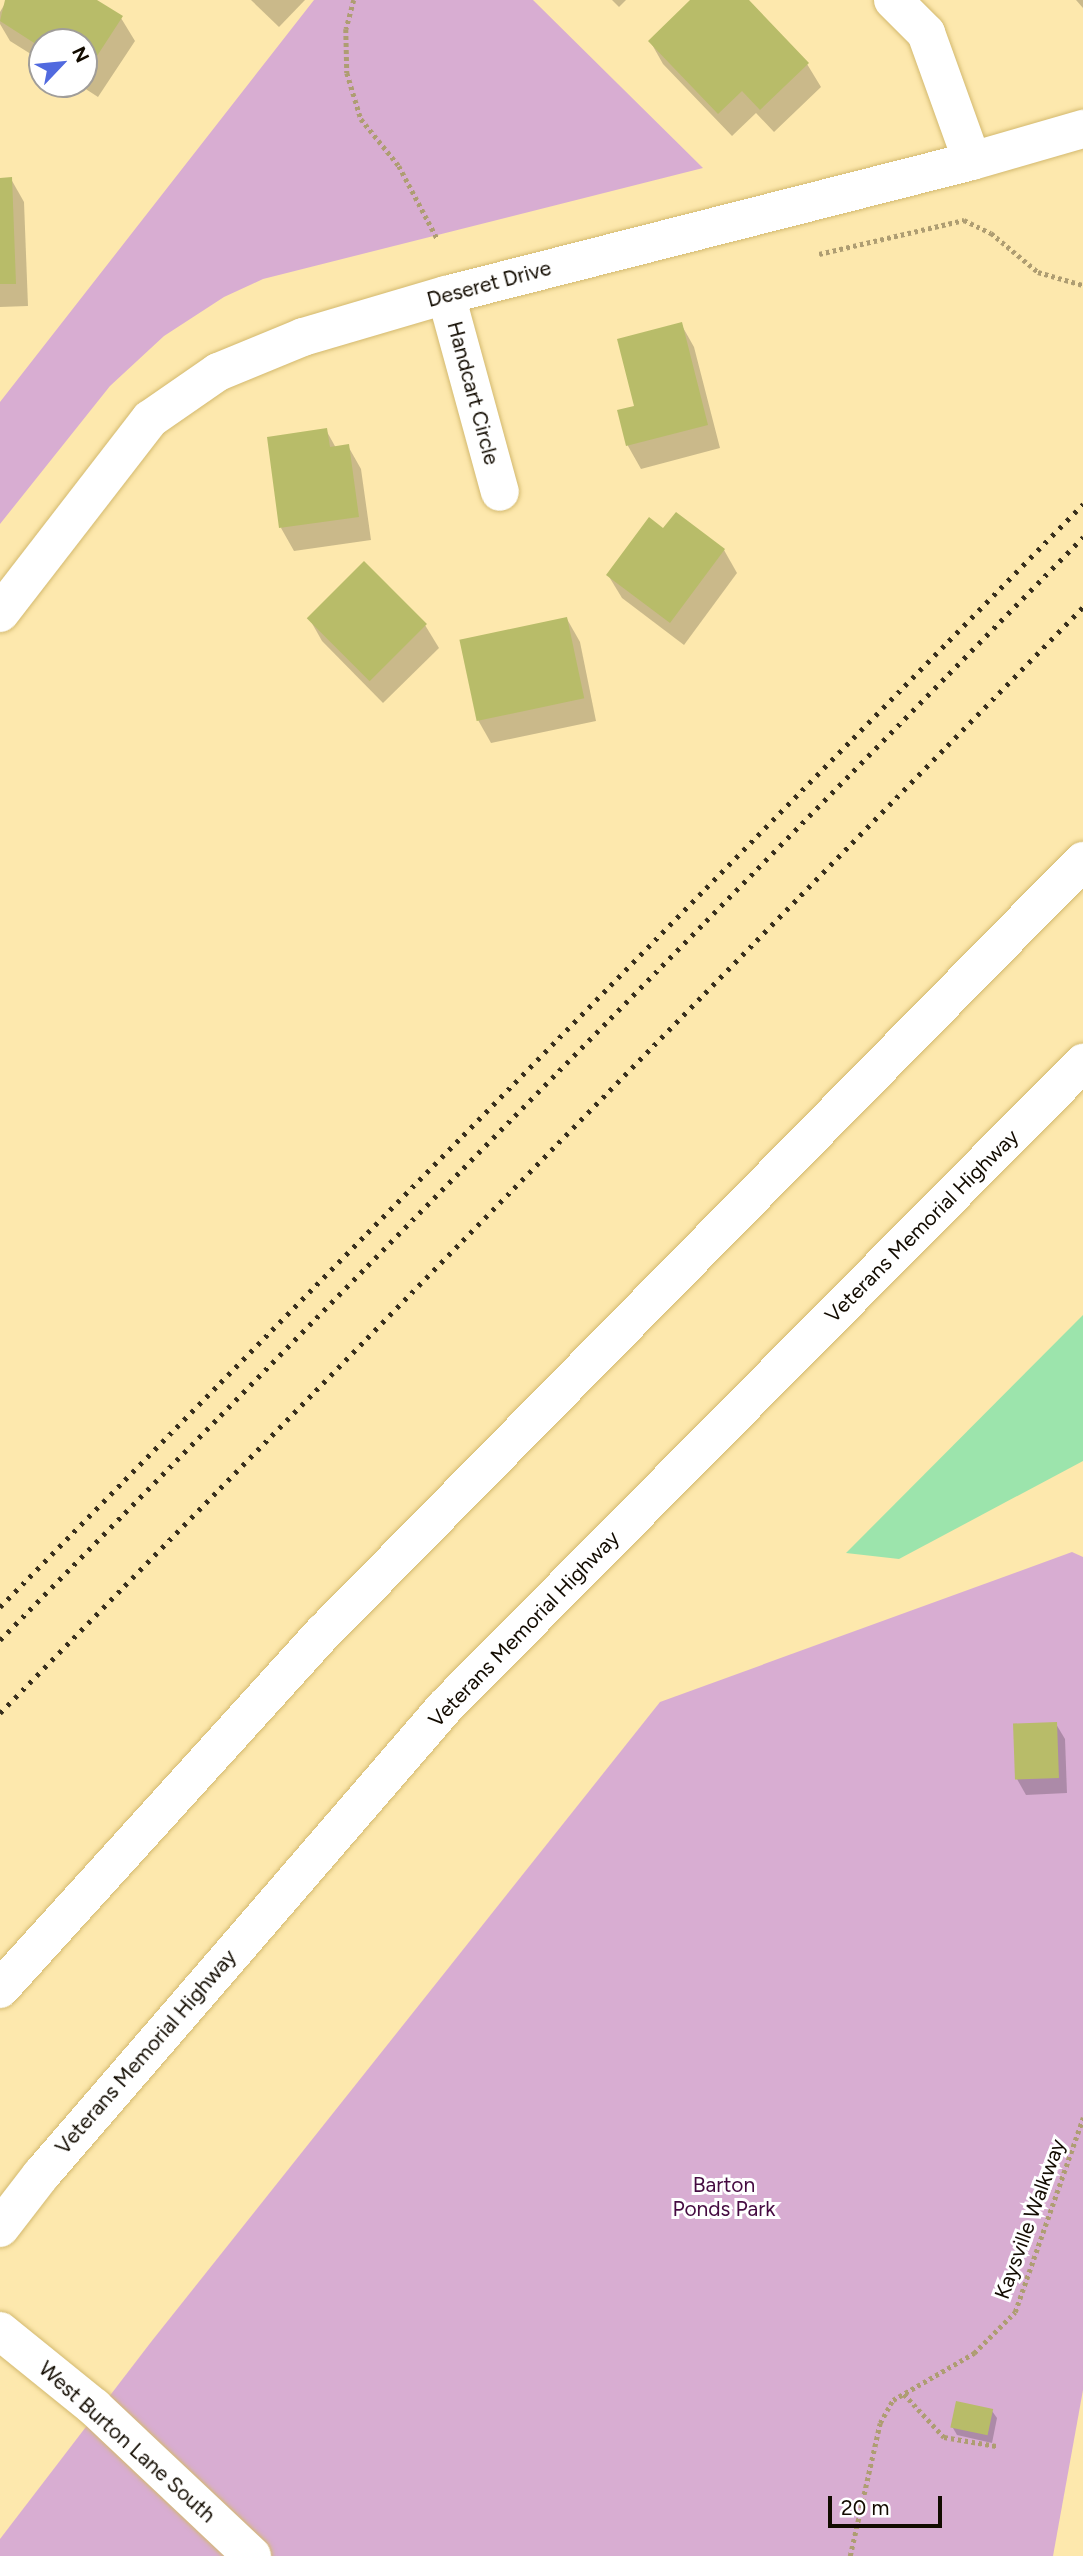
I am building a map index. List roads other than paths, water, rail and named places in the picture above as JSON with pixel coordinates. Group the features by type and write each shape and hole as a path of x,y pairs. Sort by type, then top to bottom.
{"main road":[{"path":"893,0 926,33 972,161"},
{"name":"Deseret Drive","path":"0,613 150,419 218,372 303,337 446,295 972,161 1083,129"},
{"name":"Handcart Circle","path":"446,295 500,492"},
{"path":"0,1989 324,1632 1083,861"},
{"name":"Veterans Memorial Highway","path":"0,2228 40,2175 444,1707 1083,1063"},
{"name":"West Burton Lane South","path":"0,2331 94,2407 252,2556"}],"railway":[{"path":"0,1607 1083,504"},
{"path":"0,1640 1083,537"},
{"path":"0,1713 1083,607"}],"park label":[{"name":"Barton Ponds Park","path":"724,2197"}]}
